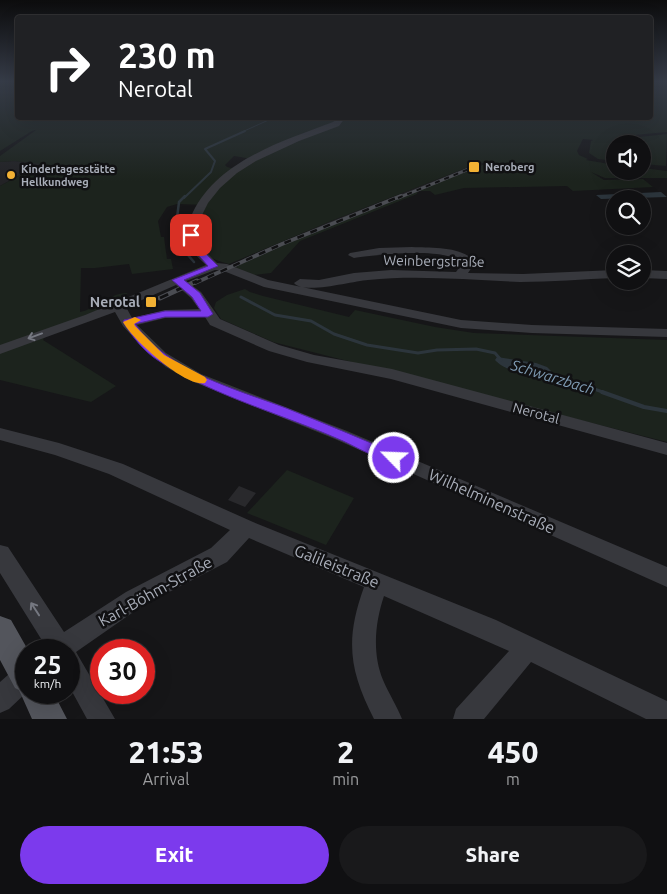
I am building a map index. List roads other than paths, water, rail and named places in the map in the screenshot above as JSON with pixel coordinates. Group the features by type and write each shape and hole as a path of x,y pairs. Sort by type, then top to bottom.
{"main road":[{"path":"0,630 15,657"},
{"path":"42,704 50,719"}],"street":[{"path":"214,266 196,248 191,235 197,212 211,192 250,162 275,148 336,124 340,120"},
{"path":"405,251 407,248 432,247 476,253"},
{"path":"354,254 405,251 442,252 465,258 468,264 460,276"},
{"path":"0,350 72,324 214,266 223,267 255,280 403,314 460,324 532,330 667,333"},
{"name":"Weinbergstraße","path":"255,280 270,277 314,284 383,274 530,278 606,274"},
{"path":"651,274 667,275"},
{"name":"Nerotal","path":"177,280 196,295 211,319 221,326 261,343 288,352 392,374 667,449"},
{"name":"Wilhelminenstraße","path":"118,305 137,335 160,357 195,377 341,435 667,577"},
{"path":"128,322 165,314 208,314"},
{"name":"Galileistraße","path":"0,434 59,450 116,469 246,528 488,628 667,715"},
{"name":"Karl-Böhm-Straße","path":"80,641 134,599 219,555 246,528"},
{"path":"0,554 55,639"},
{"path":"378,583 365,620 363,650 372,686 389,719"},
{"path":"466,719 528,647"},
{"path":"80,681 102,719"},
{"path":"0,700 15,687"}],"water":[{"path":"651,192 661,192 667,197 651,197"},
{"path":"596,195 606,195 606,199 601,199"},
{"path":"497,357 536,363 547,367 551,371 549,375 558,378 558,382 542,380 535,373 524,374 511,370 497,362 495,360"}],"waterway":[{"name":"Schwarzbach","path":"242,132 269,120"},
{"name":"Schwarzbach","path":"184,198 211,172 215,161 205,149 245,131"},
{"name":"Schwarzbach","path":"185,196 179,202 176,226 181,247 194,262"},
{"name":"Schwarzbach","path":"241,297 275,315 311,321 334,334 367,345 418,353 437,350 476,349 495,353 501,360"},
{"name":"Schwarzbach","path":"555,379 581,384 605,393"},
{"name":"Schwarzbach","path":"602,392 644,407 667,411"}],"railway":[{"path":"398,198 469,169"},
{"path":"195,283 282,244 401,196"},
{"path":"160,298 197,281"}],"place":[{"name":"Neroberg","path":"474,167"},
{"name":"Kindertagesstätte Hellkundweg","path":"11,175"},
{"name":"Nerotal","path":"151,302"}]}
